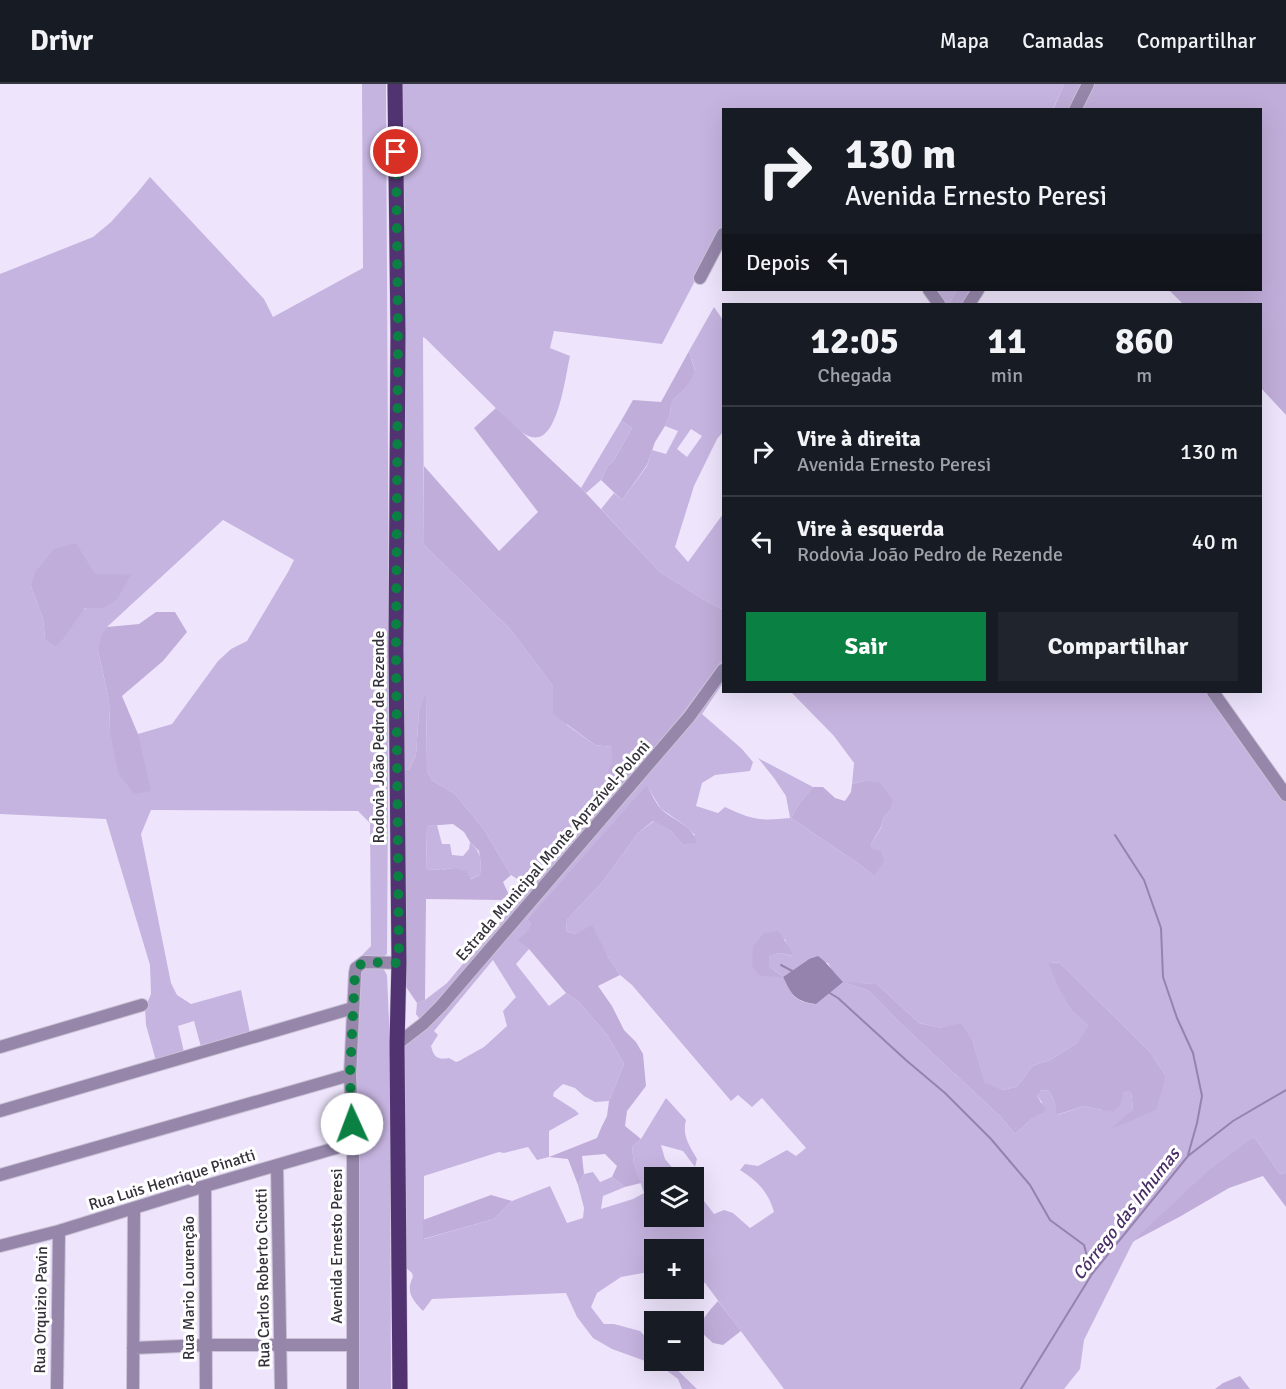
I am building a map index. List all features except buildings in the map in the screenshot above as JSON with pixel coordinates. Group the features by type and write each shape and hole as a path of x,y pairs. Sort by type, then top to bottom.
{"main road":[{"name":"Rodovia João Pedro de Rezende","path":"395,84 398,333 396,650 400,1389"}],"street":[{"path":"1076,108 1088,84"},
{"path":"700,278 722,236"},
{"name":"Estrada Municipal Monte Aprazível-Poloni","path":"397,1044 423,1024 441,1006 689,717 722,671"},
{"path":"1214,693 1286,795"},
{"name":"Avenida Ernesto Peresi","path":"353,1389 353,1143 350,1075 355,973 359,964 364,962 399,963"},
{"path":"0,1047 142,1005"},
{"path":"0,1111 353,1008"},
{"path":"0,1175 350,1075"},
{"name":"Rua Luis Henrique Pinatti","path":"0,1246 59,1231 353,1143"},
{"name":"Rua Carlos Roberto Cicotti","path":"278,1166 280,1389"},
{"name":"Rua Mario Lourenção","path":"205,1186 206,1389"},
{"path":"133,1389 134,1208"},
{"name":"Rua Orquizio Pavin","path":"57,1389 59,1231"},
{"path":"133,1348 206,1345 353,1345"}],"shaded area":[{"path":"362,84 386,84 389,650 387,954 382,958 363,960 362,955 371,946 370,823 358,811 151,810 141,834 171,983 177,995 191,1004 241,990 250,1033 201,1047 194,1021 178,1026 184,1052 156,1061 146,1025 145,1008 151,994 150,965 106,819 0,814 0,274 93,237 111,222 150,177 264,299 273,317 363,268","holes":["223,520 294,560 288,572 247,641 231,649 218,661 172,724 138,734 110,731 109,700 98,651 107,627","114,574 103,608 86,608 45,639 43,619 31,586"]},
{"path":"402,84 1064,84 1053,108 722,108 722,229 662,344 554,331 550,348 570,356 557,414 546,433 539,437 530,437 518,430 423,337 424,545 510,629 553,686 567,725 595,745 612,747 612,762 662,741 722,660 722,668 687,717 421,1021 416,1014 417,1003 425,1000 447,983 528,886 511,875 485,831 455,794 432,780 427,771 426,695 419,711 416,755 409,770 403,769 405,243"},
{"path":"1064,84 1084,84 1072,108 1054,108"},
{"path":"1091,84 1286,84 1286,415 1262,389 1262,303 1182,303 1170,291 1262,291 1262,108 1079,108"},
{"path":"935,291 956,291 950,303 943,303"},
{"path":"956,291 973,291 966,303 950,303"},
{"path":"714,307 722,319 722,433 694,486 675,547 688,562 722,515 722,609 660,572 601,509 614,493 622,500 647,466 652,450 666,454 678,431 665,426 671,405 684,390 695,370 689,351","holes":["691,429 702,436 687,457 677,449"]},
{"path":"689,351 695,371 684,390 674,399 670,414 655,442 647,465 622,500 601,480 632,428 621,421 633,400 661,402"},
{"path":"496,408 581,488 660,572 722,609 722,660 662,741 622,782 608,771 612,762 612,747 595,745 553,714 553,686 510,629 424,545 424,466 499,551 538,512 474,428"},
{"path":"621,421 632,428 601,480 586,493 581,488"},
{"path":"76,543 95,574 131,575 117,599 103,608 85,608 56,646 45,639 43,619 31,586 35,572 54,549"},
{"path":"156,612 175,612 187,632 163,661 122,696 138,734 151,791 134,794 118,773 110,731 109,700 98,651 101,636 107,627 139,624"},
{"path":"722,676 722,684 702,714 742,749 753,762 750,771 715,775 702,783 696,806 718,813 725,807 742,815 757,818 790,818 786,796 758,758 813,787 798,805 791,818 874,876 871,844 889,811 864,781 852,784 854,763 834,736 792,693 1210,693 1286,801 1286,1173 1280,1174 1254,1137 1133,1242 1084,1340 1080,1369 1064,1389 784,1389 704,1283 704,1239 644,1239 644,1273 621,1277 597,1293 591,1307 604,1324 614,1324 640,1331 644,1335 644,1361 612,1349 593,1338 577,1317 566,1293 432,1299 423,1311 411,1296 412,1273 404,1266 404,1045","holes":["647,786 661,809 695,835 682,844 671,831 654,821 638,833 604,880 567,920 566,931 576,934 607,955 620,975 632,985 731,1101 738,1095 752,1107 762,1098 806,1148 796,1156 787,1150 758,1166 745,1164 740,1170 761,1187 769,1198 774,1212 750,1228 733,1213 724,1210 714,1214 704,1201 704,1227 644,1227 644,1193 601,1209 603,1196 625,1187 612,1177 600,1182 593,1172 584,1174 578,1185 584,1208 583,1218 567,1223 550,1186 512,1201 494,1219 424,1239 424,1176 499,1152 504,1153 528,1147 537,1160 549,1157 549,1131 579,1114 553,1096 563,1084 575,1088 595,1102 609,1101 624,1064 608,1036 578,1001 566,993 549,1006 516,964 529,949 531,924 527,919","785,939 793,956 779,953 768,956 769,966 782,976 752,966","809,959 828,963 833,972 815,1004 798,999 789,989 783,977","493,960 516,997 503,1011 507,1026 484,1047 456,1062 435,1055 431,1046 438,1035 434,1031","1049,962 1060,963 1150,1052 1166,1076 1161,1089 1124,1118 1133,1109 1131,1092 1123,1090 1102,1110 1084,1106 1057,1115 1055,1103 1049,1091 1042,1090 1037,1096 1042,1102 1041,1114 1031,1117 1015,1134 1000,1116 869,991 846,983 877,984 919,1023 941,1028 973,1042 985,1084 1003,1090 1016,1087 1032,1066 1050,1060 1077,1043 1090,1025 1072,1011"]},
{"path":"426,693 427,771 432,780 455,794 485,831 511,875 503,882 509,895 501,900 426,899 425,1000 417,1003 404,984 403,769 409,770 416,755 419,711","holes":["453,824 464,832 479,851 480,875 471,879 466,871 453,868 426,869 427,826"]},
{"path":"864,781 879,782 893,800 871,844 872,849 881,851 884,861 874,876 791,818 798,805 813,787 823,787 835,798 845,801 851,792 852,784"},
{"path":"647,785 660,808 688,828 697,843 682,844 671,831 653,821 638,833 604,880 567,920 566,931 576,934 592,925 620,975 598,986 612,1006 624,1030 636,1042 643,1054 646,1086 627,1111 625,1126 641,1139 632,1147 634,1164 641,1183 625,1187 612,1177 617,1166 605,1154 582,1156 584,1174 578,1185 568,1159 549,1157 597,1138 607,1116 609,1101 624,1064 608,1036 578,1001 566,993 529,949 518,940 529,930 531,924 527,919"},
{"path":"437,825 442,844 450,844 452,855 463,856 469,849 470,842 474,846 480,857 480,875 470,879 453,868 426,869 427,826"},
{"path":"778,931 794,956 779,953 769,956 769,966 783,977 760,976 752,966 753,946 764,933"},
{"path":"818,956 843,982 816,1004 798,999 783,977 809,959"},
{"path":"1048,962 1060,963 1150,1052 1166,1076 1156,1110 1111,1129 1133,1109 1131,1092 1123,1091 1121,1104 1114,1111 1084,1106 1056,1115 1055,1103 1049,1091 1042,1090 1037,1096 1046,1110 1031,1118 1015,1134 1000,1116 869,991 843,982 877,984 919,1023 941,1028 961,1023 973,1042 985,1083 1003,1090 1016,1087 1032,1066 1050,1060 1077,1043 1089,1025 1072,1011"},
{"path":"363,968 383,968 387,975 390,1044 391,1389 358,1389 354,1076 361,970"},
{"path":"666,1098 686,1120 686,1136 697,1159 695,1167 683,1151 661,1145 665,1159 672,1167 644,1167 644,1193 634,1164 632,1147 641,1139"},
{"path":"1254,1137 1280,1174 1286,1173 1286,1207 1263,1176 1229,1188 1132,1242 1209,1170"},
{"path":"491,1195 512,1201 494,1219 423,1239 423,1220"},
{"path":"718,1301 741,1331 723,1345 713,1343 704,1335 704,1318"},
{"path":"667,1371 678,1371 697,1389 682,1389 678,1379"},
{"path":"1240,1376 1250,1389 1215,1389 1223,1383"}],"waterway":[{"path":"1115,835 1144,880 1161,928 1163,977 1177,1018 1193,1053 1202,1096 1188,1155"},
{"path":"781,965 794,972"},
{"path":"828,992 838,998 945,1093 991,1139 1030,1185 1050,1220 1084,1245 1092,1274"},
{"name":"Córrego das Inhumas","path":"1021,1389 1092,1274 1188,1156 1233,1121 1286,1090"}],"route":[{"path":"352,1124 350,1075 356,968 364,962 399,963 396,650 398,333 396,152"}]}
